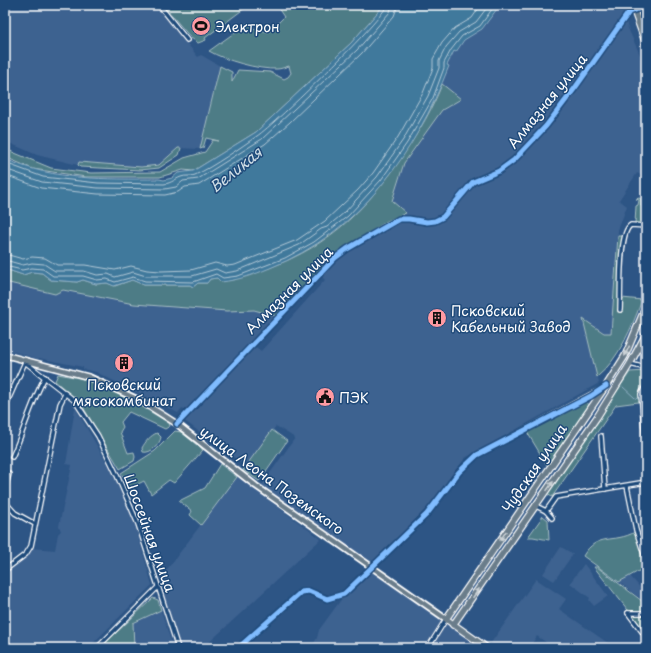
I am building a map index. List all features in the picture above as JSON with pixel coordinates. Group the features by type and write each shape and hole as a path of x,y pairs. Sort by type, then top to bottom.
{"highway":[{"path":"643,6 646,18"},
{"path":"633,7 646,44"},
{"name":"Чудская улица","path":"446,619 546,471 606,386 625,356 644,316 646,306"},
{"name":"Чудская улица","path":"454,625 565,464 630,364 646,334"},
{"path":"556,457 558,464 565,464"},
{"path":"546,471 551,468 557,475"},
{"name":"улица Леона Поземского","path":"446,619 487,648"}],"main road":[{"name":"улица Леона Поземского","path":"5,355 25,362 79,374 141,401 177,424 256,486 446,619"}],"street":[{"path":"159,5 187,40"},
{"path":"633,7 643,6"},
{"name":"Алмазная улица","path":"177,424 335,258 347,249 399,219 427,222 435,221 443,217 473,182 499,171 514,160 546,126 602,53 624,18 633,7"},
{"path":"620,310 621,270 625,232 631,225 646,226"},
{"path":"5,407 25,362"},
{"name":"Шоссейная улица","path":"25,362 75,401 98,436 98,441 116,473 138,524 178,648"},
{"path":"630,364 646,368"},
{"path":"12,457 37,391 45,377"},
{"path":"646,385 641,394 646,451"},
{"path":"238,648 301,592 312,592 327,599 339,596 349,590 371,566 427,514 459,472 478,455 591,396 606,386"},
{"path":"5,570 31,546 60,404 65,394"},
{"path":"601,436 605,489"},
{"path":"5,470 9,474 5,489"},
{"path":"546,511 556,497 646,482"},
{"path":"627,486 636,530 646,560"},
{"path":"5,502 15,513 35,524"},
{"path":"536,506 546,511 552,518"},
{"path":"97,648 158,587"},
{"path":"646,614 628,613 646,637"},
{"path":"428,648 446,619"}],"shaded area":[{"path":"5,5 156,5 198,57 201,55 220,66 200,149 178,148 159,165 141,167 79,162 78,165 37,155 5,141"},
{"path":"500,5 626,5 627,26 640,55 646,86 646,175 645,177 637,173 619,200 627,206 618,230 611,333 604,333 584,319 599,383 465,458 434,500 377,560 370,561 261,486 295,438 276,426 247,467 182,419 253,345 261,351 325,280 318,272 333,256 387,221 406,213 392,201 404,163 442,110 461,99 442,84 449,66 447,65 454,51 456,52 464,40 482,29"},
{"path":"5,282 23,286 63,290 134,304 227,311 254,310 276,316 187,410 182,408 178,413 96,372 83,369 83,367 38,359 5,349"},
{"path":"75,408 121,487 136,528 152,585 88,648 5,648 5,572 29,555 32,548 55,550 58,534 61,531 59,526 72,465 66,464"},
{"path":"237,477 321,539 203,648 180,648 159,580"},
{"path":"561,547 573,554 554,581 543,574"},
{"path":"584,564 608,596 594,606 589,600 590,598 570,583"},
{"path":"372,570 486,648 311,648 317,638 319,630 343,597"},
{"path":"630,576 646,594 646,603 619,582"},
{"path":"536,579 566,599 559,609 615,648 554,648 537,636 529,648 498,648 491,643"},
{"path":"161,610 173,648 134,648 133,623"}],"green space":[{"name":"Электрон","path":"163,5 249,5 205,38 206,40 198,43 191,38"},
{"path":"276,5 384,5 351,43 256,132 193,171 183,170 160,177 86,177 33,169 5,157 5,149 51,168 91,173 160,172 184,158 205,152 213,140 219,141 206,138 203,148 200,149 220,66 232,72 232,82 238,70 270,72 284,79 291,73 289,66 278,69 261,68 232,61 209,51 248,23 255,29 269,32 284,17"},
{"path":"442,84 461,99 442,110 404,163 392,201 406,213 387,221 333,256 276,316 254,310 227,311 134,304 63,290 55,294 5,282 5,269 23,275 32,272 42,273 51,280 77,282 83,280 96,284 107,283 115,286 132,280 144,285 190,285 193,287 198,283 207,283 210,279 217,278 221,282 246,275 270,268 291,259 330,235 349,220 366,203 389,176 415,137 430,111"},
{"path":"178,148 181,148 179,155 159,168 140,170 80,167 78,165 79,162 141,167 159,165"},
{"path":"636,199 641,199 641,206 646,206 646,225 635,223 636,206 638,205 639,200"},
{"path":"618,236 624,236 619,280 622,298 642,300 624,342 612,361 597,377 583,319 604,333 611,333"},
{"path":"646,371 646,401 616,405 552,497 547,494 630,372"},
{"path":"58,374 83,379 108,388 169,423 170,426 165,429 129,412 121,422 123,427 120,432 128,453 134,452 135,457 134,461 120,469 80,402 55,381"},
{"path":"585,402 590,405 547,465 527,432"},
{"path":"272,430 287,441 259,481 243,470"},
{"path":"175,431 181,432 203,450 174,483 169,480 151,494 144,481 128,489 121,473 155,451"},
{"path":"157,433 161,437 157,445 152,450 143,452 142,448 145,443 150,437"},
{"path":"220,464 237,477 201,525 190,515 192,511 179,501 205,488"},
{"path":"543,516 548,520 549,540 528,537"},
{"path":"635,532 646,567 619,582 583,556 588,549 600,541"},
{"path":"594,567 597,567 646,604 646,633"},
{"path":"153,598 158,600 161,610 133,623 134,648 100,648"}],"water":[{"name":"Великая","path":"384,5 500,5 482,29 464,40 456,52 454,51 447,65 449,66 435,98 419,130 401,159 380,186 357,211 331,234 302,253 264,271 228,281 221,282 217,278 210,279 207,283 198,283 193,287 190,285 144,285 132,280 114,286 107,283 96,284 83,280 77,282 51,280 42,273 32,272 23,275 5,269 5,159 43,171 80,177 164,180 172,178 178,173 193,171 256,132 351,43"}],"waterway":[{"path":"623,387 635,398 639,399"}],"cycle path":[{"path":"177,424 335,258 347,249 399,219 427,222 435,221 443,217 473,182 499,171 514,160 546,126 629,12 646,6"},
{"path":"238,648 301,592 309,591 327,599 344,594 427,514 459,472 477,455 591,396 606,386"}],"place":[{"name":"Электрон","path":"201,26"},
{"name":"Псковский Кабельный Завод","path":"437,318"},
{"name":"Псковский мясокомбинат","path":"124,363"},
{"name":"ПЭК","path":"325,397"}]}
